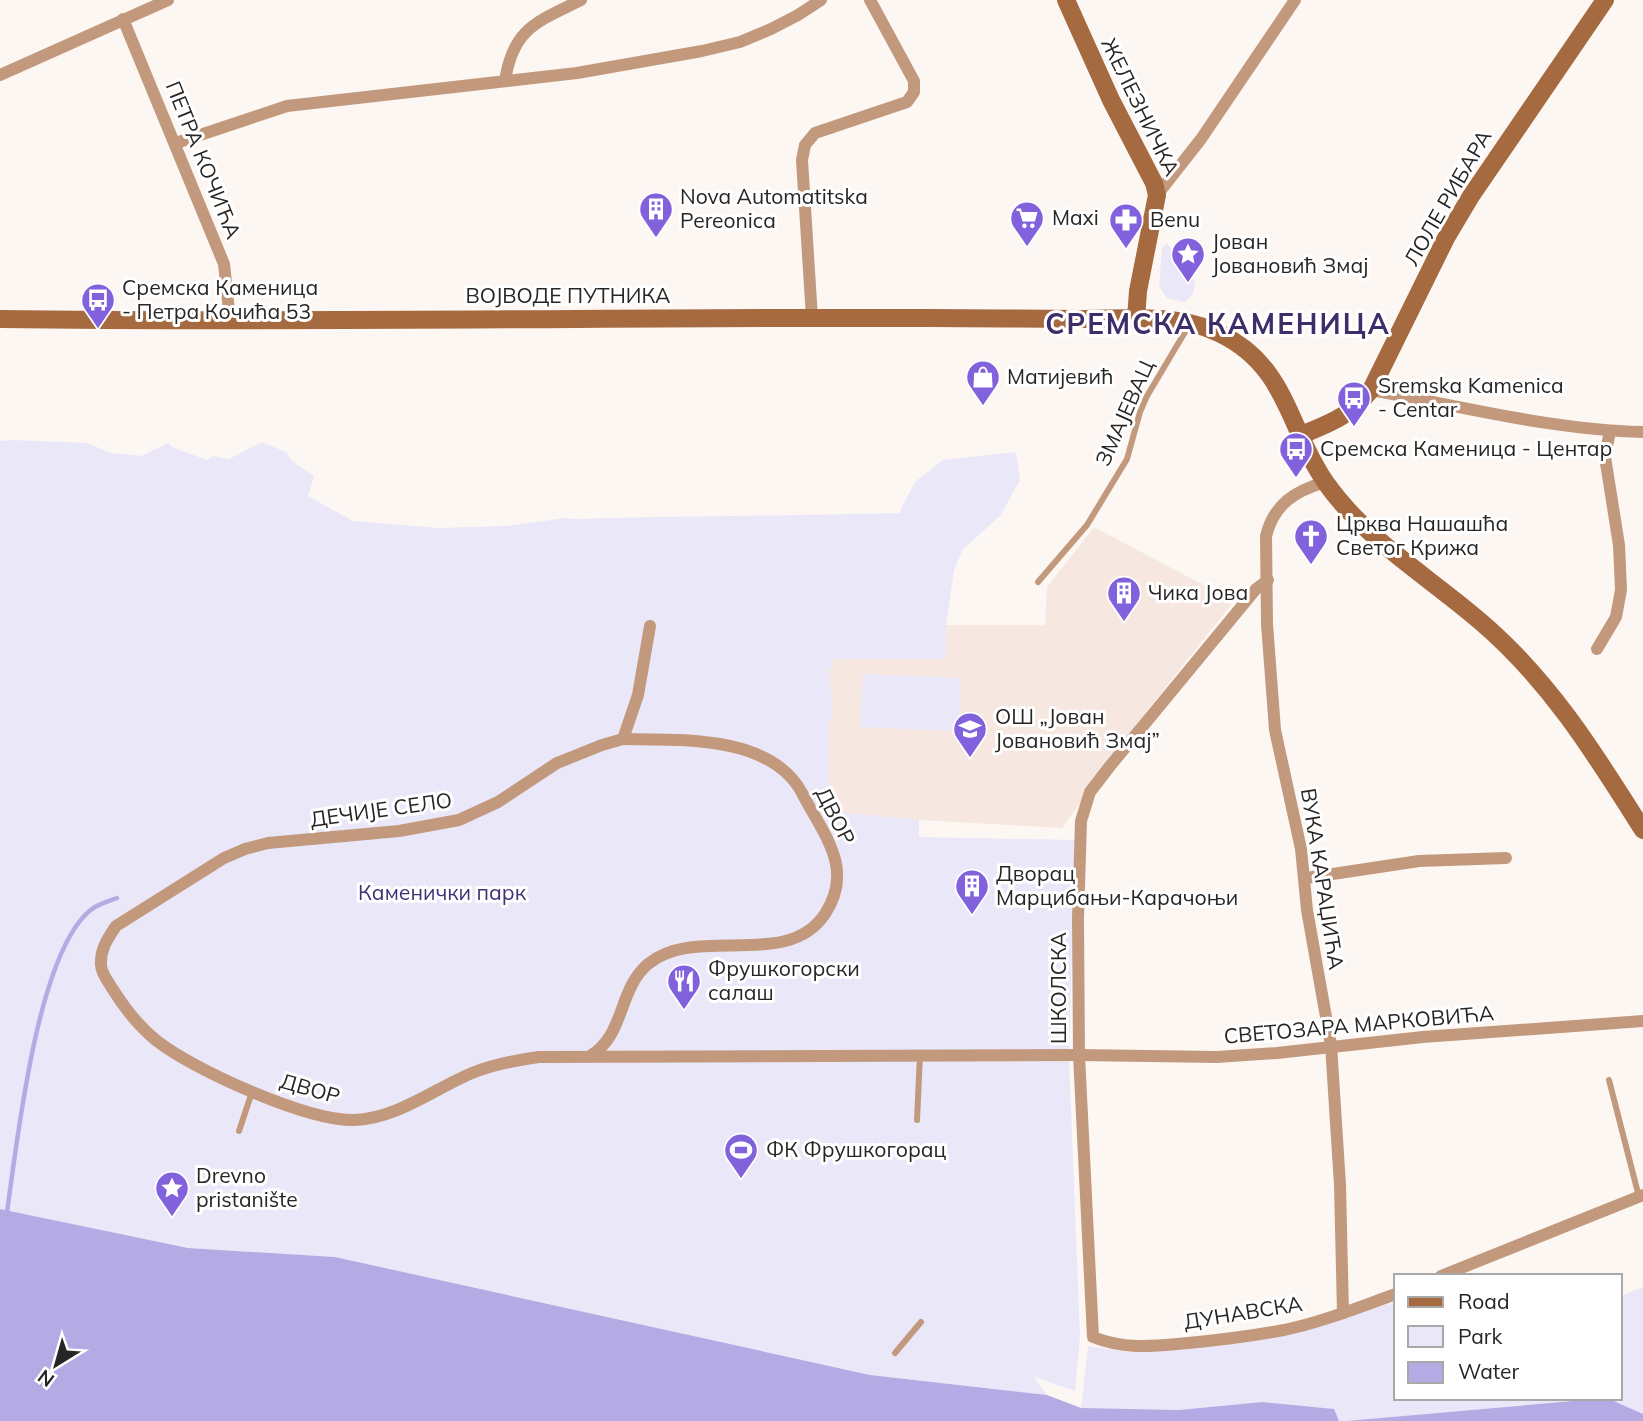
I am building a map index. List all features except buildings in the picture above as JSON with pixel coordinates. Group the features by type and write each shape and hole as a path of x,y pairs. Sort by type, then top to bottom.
{"main road":[{"name":"ЖЕЛЕЗНИЧКА","path":"1066,0 1111,100 1154,183 1157,195"},
{"name":"ЛОЛЕ РИБАРА","path":"1299,436 1338,420 1355,408 1371,390 1446,238 1471,196 1605,0"},
{"path":"1136,319 1138,291 1157,195"},
{"name":"ВОЈВОДЕ ПУТНИКА","path":"0,319 1136,319 1191,323 1227,337 1257,358 1278,387 1299,436 1325,482 1369,533 1481,622 1551,693 1582,734 1643,830"}],"street":[{"path":"0,75 168,0"},
{"path":"505,81 510,53 520,37 538,22 581,0"},
{"path":"176,144 287,106 577,73 657,60 740,42 798,15 821,0"},
{"path":"812,318 802,160 805,145 815,133 907,102 915,89 914,81 870,0"},
{"path":"1157,195 1201,139 1295,0"},
{"name":"ПЕТРА КОЧИЋА","path":"123,19 225,264 230,320"},
{"path":"1371,390 1610,431 1643,432"},
{"path":"1597,649 1616,617 1621,590 1619,545 1605,457 1610,431"},
{"name":"ВУКА КАРАЏИЋА","path":"1325,482 1291,496 1274,514 1266,536 1267,624 1275,730 1299,836 1306,878 1307,910 1331,1045 1339,1161 1343,1313"},
{"name":"ШКОЛСКА","path":"1093,1337 1079,1055 1078,919 1081,821 1090,792 1256,589 1268,580"},
{"path":"623,739 639,695 650,625"},
{"name":"ДВОР","path":"589,1056 601,1049 610,1039 629,990 637,975 648,964 665,953 684,948 752,945 800,936 817,925 833,902 838,887 835,856 829,841 799,787 777,764 764,756 735,747 623,739"},
{"name":"ДЕЧИЈЕ СЕЛО","path":"101,967 104,943 116,926 224,858 245,849 268,844 399,831 459,820 498,802 557,763 623,739"},
{"path":"1306,878 1419,861 1506,858"},
{"name":"ДВОР","path":"101,967 135,1021 159,1042 214,1074 252,1092 337,1119 378,1117 465,1076 504,1062 539,1057 1079,1055"},
{"name":"СВЕТОЗАРА МАРКОВИЋА","path":"1079,1055 1217,1057 1277,1053 1331,1045 1643,1021"},
{"path":"1446,1274 1641,1196"},
{"name":"ДУНАВСКА","path":"1093,1337 1107,1343 1137,1348 1285,1329 1343,1313 1394,1295"}],"lane":[{"name":"ЗМАЈЕВАЦ","path":"1038,582 1087,525 1127,459 1140,412 1154,381 1191,323"},
{"path":"917,1121 920,1055"},
{"path":"1609,1080 1641,1196"},
{"path":"239,1131 252,1092"},
{"path":"895,1353 921,1322"}],"shaded area":[{"name":"ОШ „Јован Јовановић Змај”","path":"1094,527 1234,601 1150,707 1062,828 829,812 829,659 945,659 946,625 1045,625 1047,587"}],"green space":[{"path":"1167,243 1195,281 1194,292 1185,302 1167,298 1159,286 1162,248"},
{"name":"Каменички парк","path":"0,441 88,443 110,453 141,456 168,443 207,460 213,456 229,459 262,442 286,452 292,461 314,476 308,496 353,521 439,528 506,526 566,518 899,513 915,482 943,460 1016,452 1020,480 1000,516 963,549 954,570 946,625 946,659 833,659 833,668 829,668 833,718 829,721 829,811 919,820 919,837 1075,840 1069,1058 1080,1337 1075,1391 1034,1377 1047,1395 870,1375 335,1257 188,1248 0,1209"},
{"path":"863,674 961,678 959,731 860,727"},
{"path":"1643,1287 1643,1414 1612,1400 1622,1400 1622,1295"},
{"path":"1394,1303 1394,1400 1584,1400 1346,1421 1339,1421 1333,1409 1262,1402 1179,1410 1081,1408 1088,1346 1127,1352 1290,1331"}],"water":[{"path":"0,1209 188,1248 335,1257 870,1375 1047,1395 1081,1408 1179,1410 1262,1402 1334,1409 1339,1421 0,1421"},
{"path":"1584,1400 1612,1400 1643,1414 1643,1421 1346,1421"}],"waterway":[{"path":"7,1212 33,1050 57,964 73,931 92,909 117,898"}],"place":[{"name":"Nova Automatitska Pereonica","path":"656,239"},
{"name":"Maxi","path":"1027,248"},
{"name":"Benu","path":"1126,250"},
{"name":"Јован Јовановић Змај","path":"1188,284"},
{"name":"Сремска Каменица - Петра Кочића 53","path":"98,330"},
{"name":"Матијевић","path":"983,407"},
{"name":"Sremska Kamenica - Centar","path":"1354,428"},
{"name":"Сремска Каменица - Центар","path":"1296,479"},
{"name":"Црква Нашашћа Светог Крижа","path":"1311,566"},
{"name":"Чика Јова","path":"1124,623"},
{"name":"ОШ „Јован Јовановић Змај”","path":"970,759"},
{"name":"Дворац Марцибањи-Карачоњи","path":"972,916"},
{"name":"Фрушкогорски салаш","path":"684,1011"},
{"name":"ФК Фрушкогорац","path":"741,1180"},
{"name":"Drevno pristanište","path":"172,1218"}],"district":[{"name":"СРЕМСКА КАМЕНИЦА","path":"1218,324"}]}
